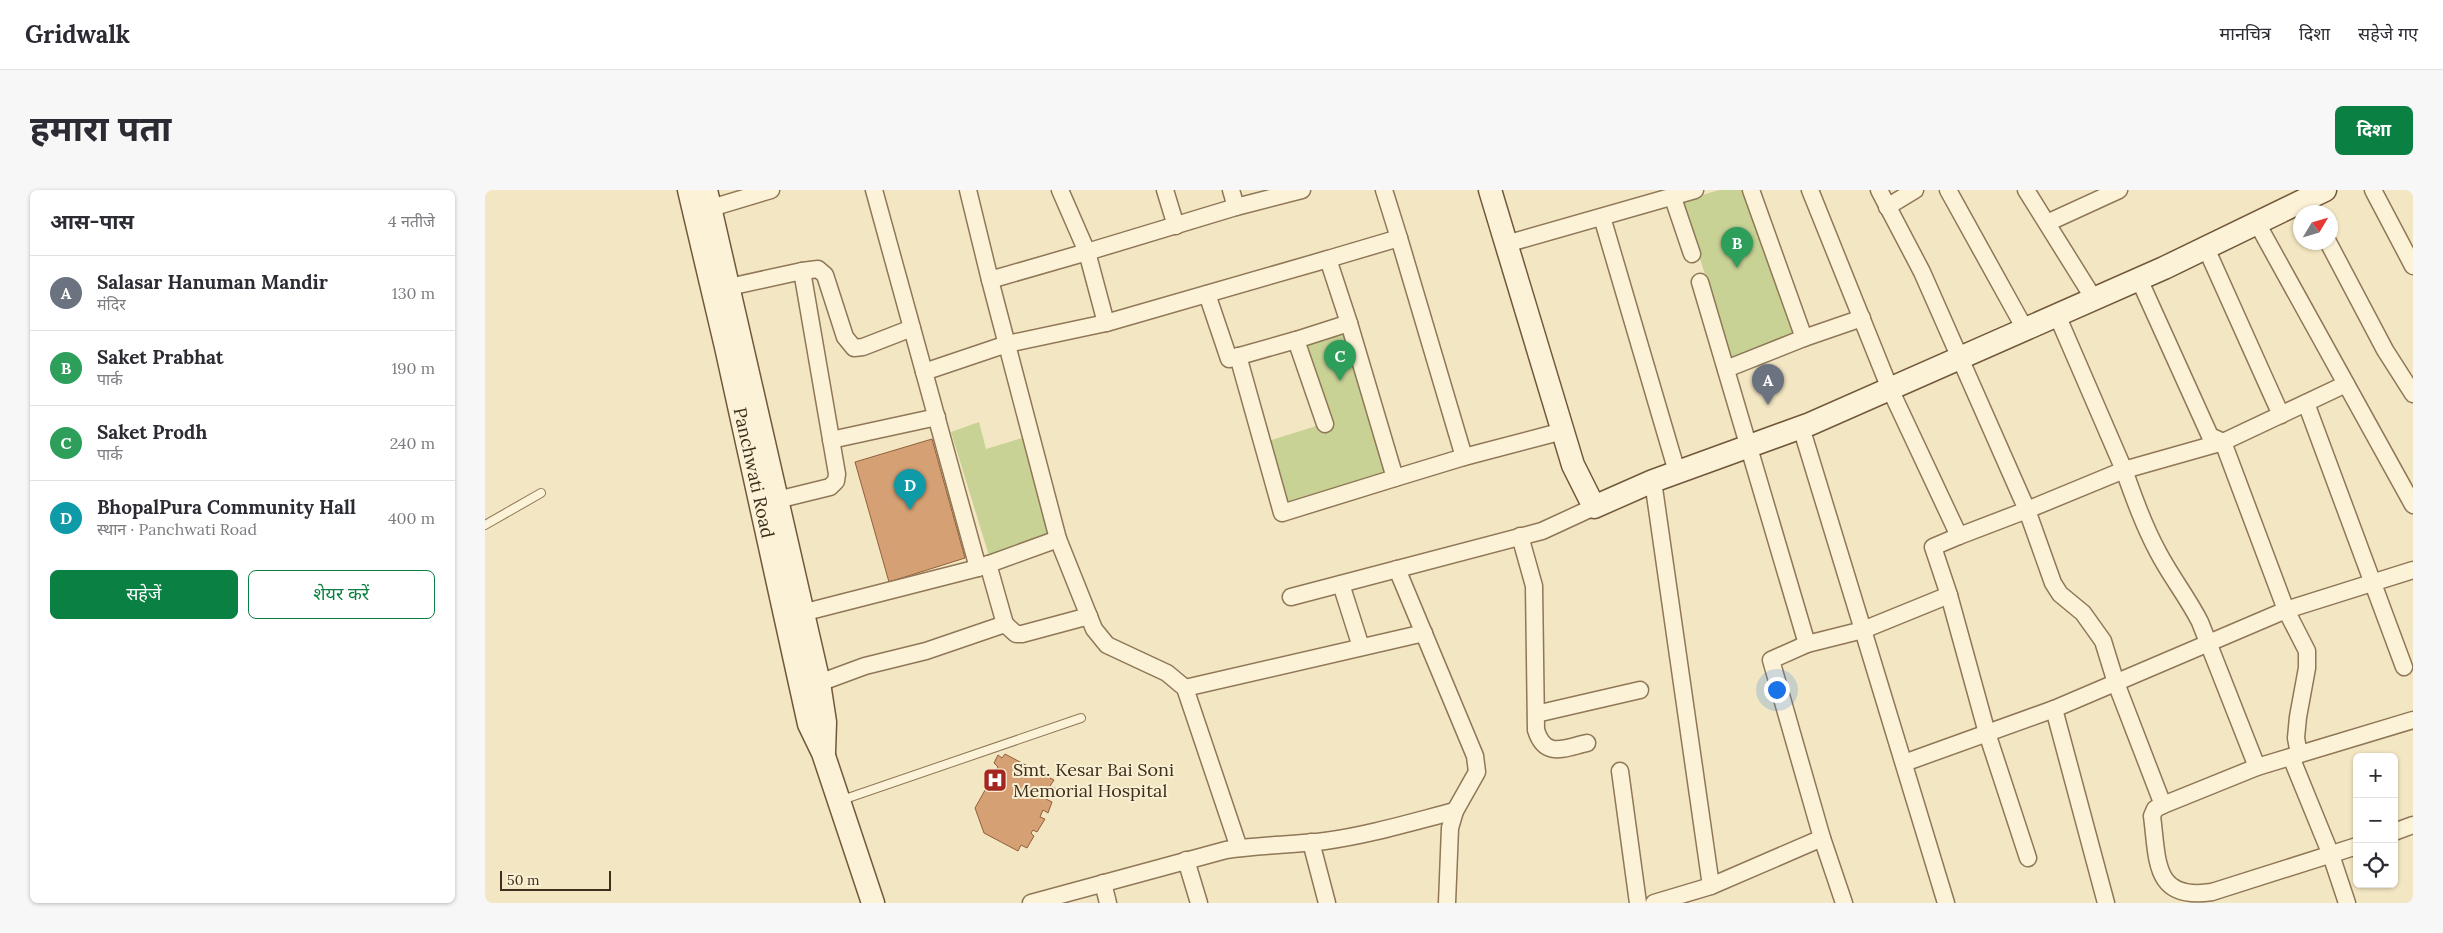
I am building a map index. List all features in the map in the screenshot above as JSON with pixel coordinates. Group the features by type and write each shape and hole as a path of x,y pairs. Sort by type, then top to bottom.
{"street":[{"path":"700,200 771,190"},
{"path":"874,190 937,418 983,566 1005,624 1016,634 1022,634 1089,616"},
{"path":"967,190 1058,539 1089,616 1099,638 1107,645 1167,673 1185,688 1239,848"},
{"path":"1059,190 1087,252 1107,323"},
{"path":"1165,190 1176,226"},
{"path":"1231,190 1237,207"},
{"path":"990,280 1301,190"},
{"path":"1384,190 1464,457"},
{"path":"1490,190 1573,465 1594,507"},
{"path":"1506,244 1697,190"},
{"path":"1751,190 1804,338"},
{"path":"1811,190 1890,389 1959,536"},
{"path":"1879,190 1922,272 2027,510 2053,583 2060,594 2083,613 2103,641 2116,683 2163,805"},
{"path":"1887,207 1915,190"},
{"path":"1948,190 2025,329"},
{"path":"2027,190 2094,299"},
{"path":"2047,223 2119,190"},
{"path":"2373,190 2413,266"},
{"path":"1673,198 1692,254"},
{"path":"1291,597 1542,531 1653,481 1801,427 1890,389 2139,279 2311,198"},
{"name":"Panchwati Road","path":"700,200 729,287 777,500 795,615 809,724 823,753 873,903"},
{"name":"Panchwati Road","path":"700,200 795,615 819,683 825,722 823,753"},
{"path":"1603,217 1677,472"},
{"path":"2257,223 2413,505"},
{"path":"924,372 1007,344 1107,323 1399,238"},
{"path":"2206,248 2281,415"},
{"path":"2332,250 2385,350 2413,394"},
{"path":"1328,259 1395,478"},
{"path":"729,287 818,269 825,275 845,337 854,348 863,347 912,328"},
{"path":"777,500 825,489 834,484 837,474 802,271"},
{"path":"2139,279 2210,436 2223,442 2286,610 2307,651 2307,668 2297,717 2295,756 2347,903"},
{"path":"1700,282 1807,644"},
{"path":"1207,294 1229,359 1349,323"},
{"path":"2057,315 2124,470 2146,528 2160,555 2189,600 2257,767"},
{"path":"1726,369 1804,338 1862,318"},
{"path":"1296,340 1325,424"},
{"path":"1238,356 1282,513 1464,457 1563,431"},
{"path":"2028,858 1987,733 1949,595 1933,547 2124,470 2223,442 2346,384"},
{"path":"2306,403 2404,667"},
{"path":"831,440 937,418"},
{"path":"1801,427 1946,903"},
{"path":"1653,481 1711,886"},
{"path":"1520,536 1534,586 1536,730 1539,739 1547,748 1555,750 1587,743"},
{"path":"795,615 983,566 1058,539"},
{"path":"1397,569 1475,756 1477,772 1455,811 1450,828 1447,903"},
{"path":"1903,763 2054,709 2286,610 2413,570"},
{"path":"1341,584 1361,648"},
{"path":"1844,903 1771,660 1807,644 1863,630 1949,595"},
{"path":"819,683 865,666 926,651 1005,624"},
{"path":"1185,688 1424,633"},
{"path":"1536,714 1640,690"},
{"path":"2054,709 2107,903"},
{"path":"2353,847 2212,892 2197,894 2184,892 2173,889 2166,883 2160,872 2152,816 2155,809 2163,805 2257,767 2413,720"},
{"path":"1620,771 1638,903"},
{"path":"1031,903 1186,860 1239,848 1311,842 1360,835 1455,811"},
{"path":"2398,831 2413,825"},
{"path":"1654,903 1711,886 1823,838"},
{"path":"1311,842 1327,903"},
{"path":"1186,860 1199,903"},
{"path":"1103,883 1109,903"}],"lane":[{"path":"485,526 541,493"},
{"path":"839,801 1081,718"}],"green space":[{"path":"1719,190 1744,190 1796,335 1731,358 1682,201"},
{"path":"1346,329 1388,474 1286,505 1262,443 1332,421 1306,341"},
{"path":"979,422 986,449 1022,438 1051,538 990,559 951,432"}],"building":[{"path":"932,439 965,558 889,582 855,462"},
{"path":"1005,754 1054,780 1050,786 1059,790 1056,796 1048,792 1046,799 1052,802 1048,813 1043,810 1040,817 1045,819 1037,832 1033,830 1031,833 1034,836 1027,848 1021,845 1018,851 984,833 975,808 998,767 994,763 998,755 1002,758"}],"place":[{"name":"Saket Prabhat","path":"1737,268"},
{"name":"Saket Prodh","path":"1340,381"},
{"name":"Salasar Hanuman Mandir","path":"1768,405"},
{"name":"BhopalPura Community Hall","path":"910,510"},
{"name":"Smt. Kesar Bai Soni Memorial Hospital","path":"995,780"}]}
